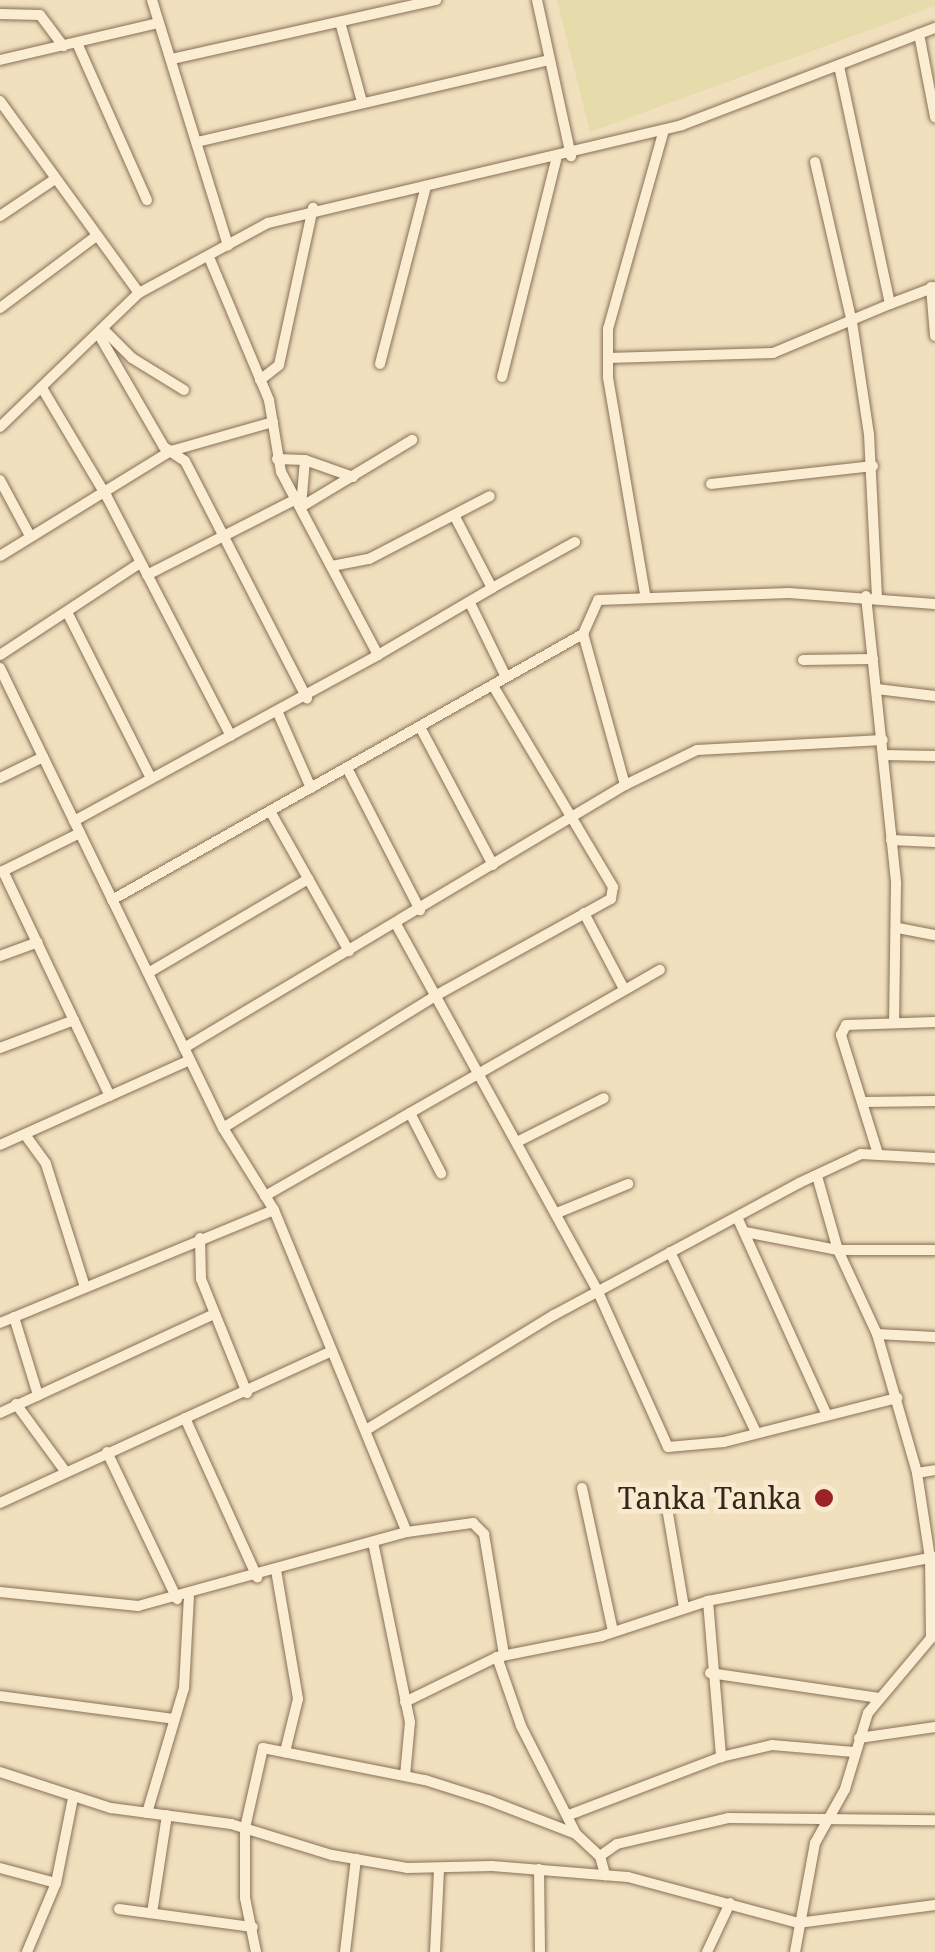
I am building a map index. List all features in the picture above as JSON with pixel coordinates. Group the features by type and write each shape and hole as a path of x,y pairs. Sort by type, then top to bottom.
{"street":[{"path":"152,0 228,246"},
{"path":"172,59 437,0"},
{"path":"537,0 571,156"},
{"path":"0,14 40,15 63,46"},
{"path":"340,22 362,102"},
{"path":"0,60 158,23"},
{"path":"0,427 138,293 312,208 556,160 664,130 935,28"},
{"path":"919,34 935,118"},
{"path":"77,43 147,200"},
{"path":"197,142 549,60"},
{"path":"839,66 890,304"},
{"path":"0,102 52,181 138,293"},
{"path":"645,594 608,358 608,329 664,130"},
{"path":"502,377 556,160"},
{"path":"815,162 852,322 873,466 873,659 898,928 894,1021"},
{"path":"0,216 52,181"},
{"path":"380,364 426,186"},
{"path":"260,380 279,366 312,208"},
{"path":"0,308 94,236"},
{"path":"209,257 260,380 273,422 278,459 378,655"},
{"path":"608,358 774,353 933,287 935,336"},
{"path":"101,333 132,358 184,390"},
{"path":"101,333 171,452 186,460 307,698"},
{"path":"42,388 103,489 231,736"},
{"path":"0,556 103,489 171,452 273,422"},
{"path":"147,576 353,477 412,440"},
{"path":"278,459 305,460 353,477"},
{"path":"299,503 305,460"},
{"path":"710,484 873,466"},
{"path":"0,480 30,536"},
{"path":"332,566 369,559 490,496"},
{"path":"454,515 492,588"},
{"path":"74,821 307,698 575,542"},
{"path":"0,655 140,563"},
{"path":"112,900 583,634 598,600 645,594 872,597 935,604"},
{"path":"470,603 506,677"},
{"path":"66,612 151,778"},
{"path":"583,634 625,785"},
{"path":"803,660 873,659"},
{"path":"2,676 224,1128 274,1210 406,1532"},
{"path":"224,1128 435,996 584,913 614,891 493,686"},
{"path":"877,690 935,696"},
{"path":"278,713 311,788"},
{"path":"420,727 493,865"},
{"path":"184,1048 625,785 697,750 883,740"},
{"path":"883,756 935,756"},
{"path":"0,778 43,757"},
{"path":"347,768 420,910"},
{"path":"270,811 350,950"},
{"path":"80,833 2,872 110,1096"},
{"path":"891,840 935,842"},
{"path":"148,973 308,879"},
{"path":"584,913 624,989"},
{"path":"396,924 519,1141 598,1292 672,1451 897,1398"},
{"path":"898,928 935,934"},
{"path":"0,956 38,942"},
{"path":"264,1196 480,1068 660,970"},
{"path":"0,1048 74,1020"},
{"path":"878,1154 866,1102 840,1036 846,1025 935,1022"},
{"path":"0,1145 190,1060"},
{"path":"519,1141 604,1098"},
{"path":"866,1102 935,1102"},
{"path":"410,1112 441,1173"},
{"path":"26,1136 46,1164 85,1287"},
{"path":"366,1430 598,1292 861,1154 935,1158"},
{"path":"794,1952 815,1843 846,1790 859,1738 879,1698 933,1639 932,1558 917,1474 877,1334 838,1250 816,1176"},
{"path":"557,1214 628,1184"},
{"path":"0,1323 274,1210"},
{"path":"737,1217 826,1412"},
{"path":"745,1232 838,1250 935,1250"},
{"path":"200,1238 201,1279 247,1392"},
{"path":"670,1252 756,1432"},
{"path":"0,1413 214,1314"},
{"path":"14,1317 38,1395"},
{"path":"877,1334 935,1337"},
{"path":"0,1503 332,1351"},
{"path":"16,1404 65,1471"},
{"path":"186,1418 258,1576"},
{"path":"108,1452 184,1598 190,1650 147,1812"},
{"path":"917,1474 935,1470"},
{"path":"582,1488 613,1630"},
{"path":"666,1502 684,1607"},
{"path":"0,1592 138,1606 184,1598 406,1532 481,1525 500,1656 521,1726 576,1834 600,1856 605,1875"},
{"path":"373,1542 405,1702 406,1776"},
{"path":"405,1702 500,1656 613,1630 708,1601 932,1558"},
{"path":"276,1570 298,1699 285,1752"},
{"path":"708,1601 710,1673 721,1758"},
{"path":"710,1673 879,1698"},
{"path":"0,1696 174,1719"},
{"path":"859,1738 935,1727"},
{"path":"568,1816 721,1758 772,1745 854,1752"},
{"path":"256,1952 246,1898 244,1828 264,1748 406,1776 576,1834"},
{"path":"0,1772 73,1798 244,1828 356,1858 439,1870 539,1869 605,1875 730,1902 798,1923 935,1904"},
{"path":"26,1952 56,1883 73,1798"},
{"path":"152,1914 167,1816"},
{"path":"600,1856 618,1844 729,1818 935,1820"},
{"path":"346,1952 356,1858"},
{"path":"0,1868 56,1883"},
{"path":"539,1869 540,1952"},
{"path":"435,1952 439,1870"},
{"path":"707,1952 730,1902"},
{"path":"119,1909 253,1927"}],"shaded area":[{"path":"557,0 935,0 935,6 590,132"}],"place":[{"name":"Tanka Tanka","path":"824,1498"}]}
